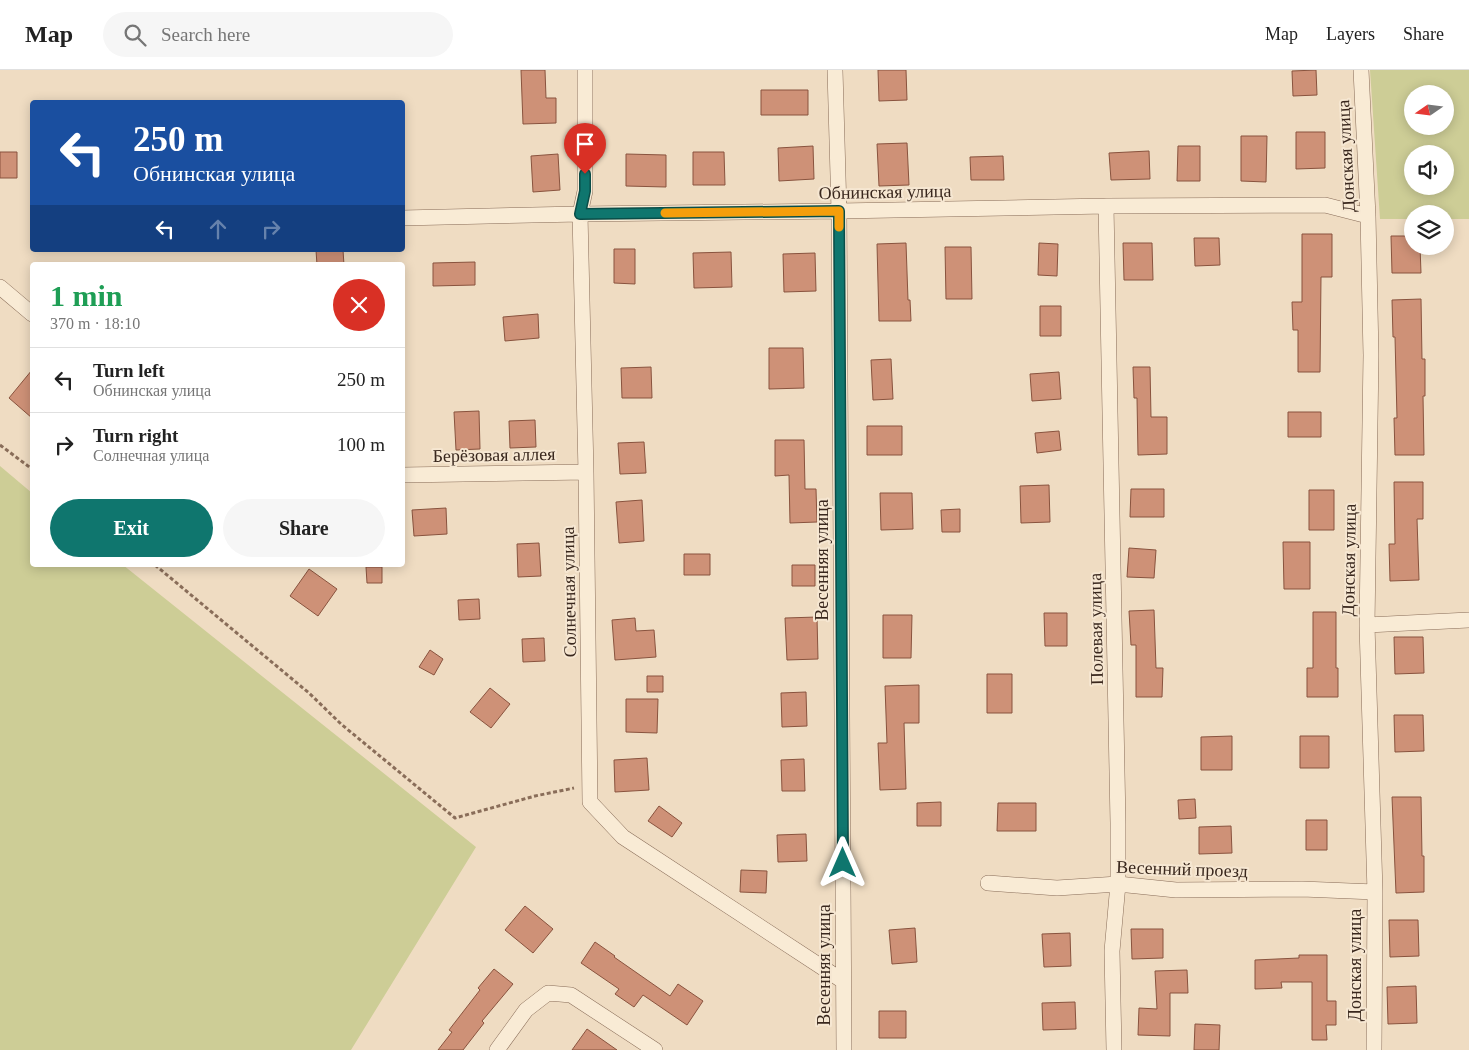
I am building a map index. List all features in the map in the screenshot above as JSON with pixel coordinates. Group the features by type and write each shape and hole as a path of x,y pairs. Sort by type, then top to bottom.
{"street":[{"name":"Солнечная улица","path":"585,70 585,191 580,214 586,472 590,802 623,837 843,982"},
{"name":"Весенняя улица","path":"835,70 839,211 844,1050"},
{"name":"Донская улица","path":"1361,70 1372,355 1367,625 1375,892 1374,1050"},
{"name":"Обнинская улица","path":"405,218 1106,206 1324,205 1368,216"},
{"name":"Полевая улица","path":"1106,206 1118,823 1118,884 1112,951 1114,1050"},
{"path":"0,287 30,312"},
{"name":"Берёзовая аллея","path":"405,475 586,472"},
{"path":"1367,625 1469,620"},
{"name":"Весенний проезд","path":"988,882 1056,888 1118,884 1176,890 1302,889 1375,892"},
{"path":"497,1050 526,1010 548,993 571,995 655,1050"}],"path":[{"path":"0,445 30,468"},
{"path":"157,567 309,693 341,724 455,818 535,796 590,785"}],"green space":[{"path":"1370,70 1469,70 1469,219 1454,219 1454,205 1404,205 1404,219 1380,219"},
{"path":"0,466 30,491 30,567 126,567 476,847 351,1050 0,1050"}],"building":[{"path":"521,70 545,70 546,98 556,98 556,123 523,124"},
{"path":"878,70 906,70 907,100 879,101"},
{"path":"1316,70 1317,95 1293,96 1292,71"},
{"path":"761,90 808,90 808,115 761,115"},
{"path":"1296,132 1325,132 1325,168 1296,169"},
{"path":"1241,136 1267,136 1266,182 1241,181"},
{"path":"907,143 909,185 879,186 877,144"},
{"path":"813,146 814,179 779,181 778,148"},
{"path":"1178,146 1200,146 1200,181 1177,181"},
{"path":"1149,151 1150,179 1111,180 1109,153"},
{"path":"0,152 17,152 17,178 0,178"},
{"path":"693,152 724,152 725,185 693,185"},
{"path":"558,154 560,190 533,192 531,156"},
{"path":"626,154 666,155 666,187 626,186"},
{"path":"1003,156 1004,180 971,180 970,157"},
{"path":"1302,234 1332,234 1332,277 1321,277 1320,372 1298,372 1298,330 1293,330 1292,302 1302,302"},
{"path":"1391,236 1404,236 1404,255 1420,255 1421,273 1392,273"},
{"path":"1194,238 1219,238 1220,265 1195,266"},
{"path":"906,243 908,300 910,300 911,321 879,321 877,244"},
{"path":"1039,243 1058,244 1057,276 1038,275"},
{"path":"1123,243 1152,243 1153,280 1124,280"},
{"path":"945,247 971,247 972,299 946,299"},
{"path":"614,249 635,249 635,284 614,283"},
{"path":"316,252 343,252 344,262 317,262"},
{"path":"731,252 732,287 694,288 693,253"},
{"path":"815,253 816,291 784,292 783,254"},
{"path":"475,262 475,285 433,286 433,263"},
{"path":"1421,299 1422,359 1425,359 1425,396 1423,396 1424,455 1395,455 1394,418 1397,418 1392,300"},
{"path":"1040,306 1061,306 1061,336 1040,336"},
{"path":"538,314 539,338 505,341 503,317"},
{"path":"769,348 803,348 804,388 769,389"},
{"path":"891,359 893,399 873,400 871,360"},
{"path":"651,367 652,398 622,398 621,368"},
{"path":"1133,367 1150,367 1151,417 1167,417 1167,454 1138,455 1137,398 1134,398"},
{"path":"30,372 30,416 9,398"},
{"path":"1059,372 1061,399 1032,401 1030,374"},
{"path":"479,411 480,449 456,450 454,412"},
{"path":"1288,412 1321,412 1321,437 1288,437"},
{"path":"535,420 536,447 510,448 509,421"},
{"path":"867,426 902,426 902,455 867,455"},
{"path":"1059,431 1061,450 1037,453 1035,433"},
{"path":"775,440 804,440 805,489 816,489 817,522 790,523 789,475 775,476"},
{"path":"644,442 646,473 620,474 618,443"},
{"path":"1394,482 1423,482 1423,519 1417,519 1419,580 1390,581 1389,544 1395,544"},
{"path":"1049,485 1050,522 1021,523 1020,486"},
{"path":"1131,489 1164,489 1164,517 1130,517"},
{"path":"1309,490 1334,490 1334,530 1309,530"},
{"path":"880,493 912,493 913,529 881,530"},
{"path":"642,500 644,541 619,543 616,502"},
{"path":"446,508 447,534 414,536 412,510"},
{"path":"960,509 960,532 942,532 941,510"},
{"path":"1283,542 1310,542 1310,589 1284,589"},
{"path":"539,543 541,576 518,577 517,544"},
{"path":"1129,548 1156,550 1154,578 1127,577"},
{"path":"684,554 710,554 710,575 684,575"},
{"path":"792,565 815,565 815,586 792,586"},
{"path":"366,567 382,567 382,583 367,583"},
{"path":"309,569 337,589 318,616 290,596"},
{"path":"479,599 480,619 459,620 458,600"},
{"path":"1154,610 1156,668 1163,668 1162,697 1136,697 1136,645 1131,645 1129,611"},
{"path":"1313,612 1336,612 1338,697 1307,697 1307,668 1313,668"},
{"path":"1044,613 1067,613 1067,646 1045,646"},
{"path":"883,615 912,615 911,658 883,658"},
{"path":"817,617 818,659 787,660 785,618"},
{"path":"635,618 636,631 654,630 656,657 615,660 612,620"},
{"path":"1394,637 1423,637 1424,673 1395,674"},
{"path":"544,638 545,661 523,662 522,639"},
{"path":"430,650 443,659 434,675 419,667"},
{"path":"987,674 1012,674 1012,713 987,713"},
{"path":"647,676 663,676 663,692 647,692"},
{"path":"919,685 919,723 904,723 906,789 880,790 878,743 887,743 885,686"},
{"path":"490,688 510,704 491,728 470,712"},
{"path":"806,692 807,726 782,727 781,693"},
{"path":"626,699 658,699 657,733 626,732"},
{"path":"1394,715 1423,715 1424,751 1395,752"},
{"path":"1232,736 1232,770 1201,770 1201,737"},
{"path":"1300,736 1329,736 1329,768 1300,768"},
{"path":"647,758 649,790 615,792 614,760"},
{"path":"804,759 805,791 782,791 781,760"},
{"path":"1392,797 1421,797 1424,892 1396,893"},
{"path":"1195,799 1196,818 1179,819 1178,800"},
{"path":"941,802 941,826 917,826 917,803"},
{"path":"998,803 1036,803 1036,831 997,831"},
{"path":"659,806 682,823 672,837 648,821"},
{"path":"1306,820 1327,820 1327,850 1306,850"},
{"path":"1231,826 1232,853 1199,854 1199,827"},
{"path":"806,834 807,861 778,862 777,835"},
{"path":"741,870 767,871 766,893 740,892"},
{"path":"525,906 553,929 533,953 505,930"},
{"path":"1389,920 1418,920 1419,956 1390,957"},
{"path":"915,928 917,962 892,964 889,930"},
{"path":"1131,929 1163,929 1163,958 1132,959"},
{"path":"1070,933 1071,966 1044,967 1042,934"},
{"path":"595,942 670,996 678,984 703,1001 687,1025 643,995 634,1007 615,994 619,989 581,963"},
{"path":"1299,955 1327,955 1327,1001 1336,1001 1336,1025 1326,1025 1327,1040 1312,1040 1312,982 1281,982 1282,988 1255,989 1255,960 1299,958"},
{"path":"494,969 513,984 482,1021 484,1023 463,1050 438,1050 452,1032 449,1030 480,990 478,988"},
{"path":"1187,970 1188,993 1170,993 1170,1036 1138,1035 1139,1008 1157,1009 1155,971"},
{"path":"1416,986 1417,1023 1388,1024 1387,987"},
{"path":"1075,1002 1076,1029 1043,1030 1042,1003"},
{"path":"879,1011 906,1011 906,1038 879,1038"},
{"path":"1195,1024 1220,1025 1219,1050 1194,1050"},
{"path":"587,1029 617,1050 572,1050"}],"slow traffic":[{"path":"665,213 839,211 839,227"}],"route":[{"path":"585,174 585,191 580,214 839,211 843,863"}]}
